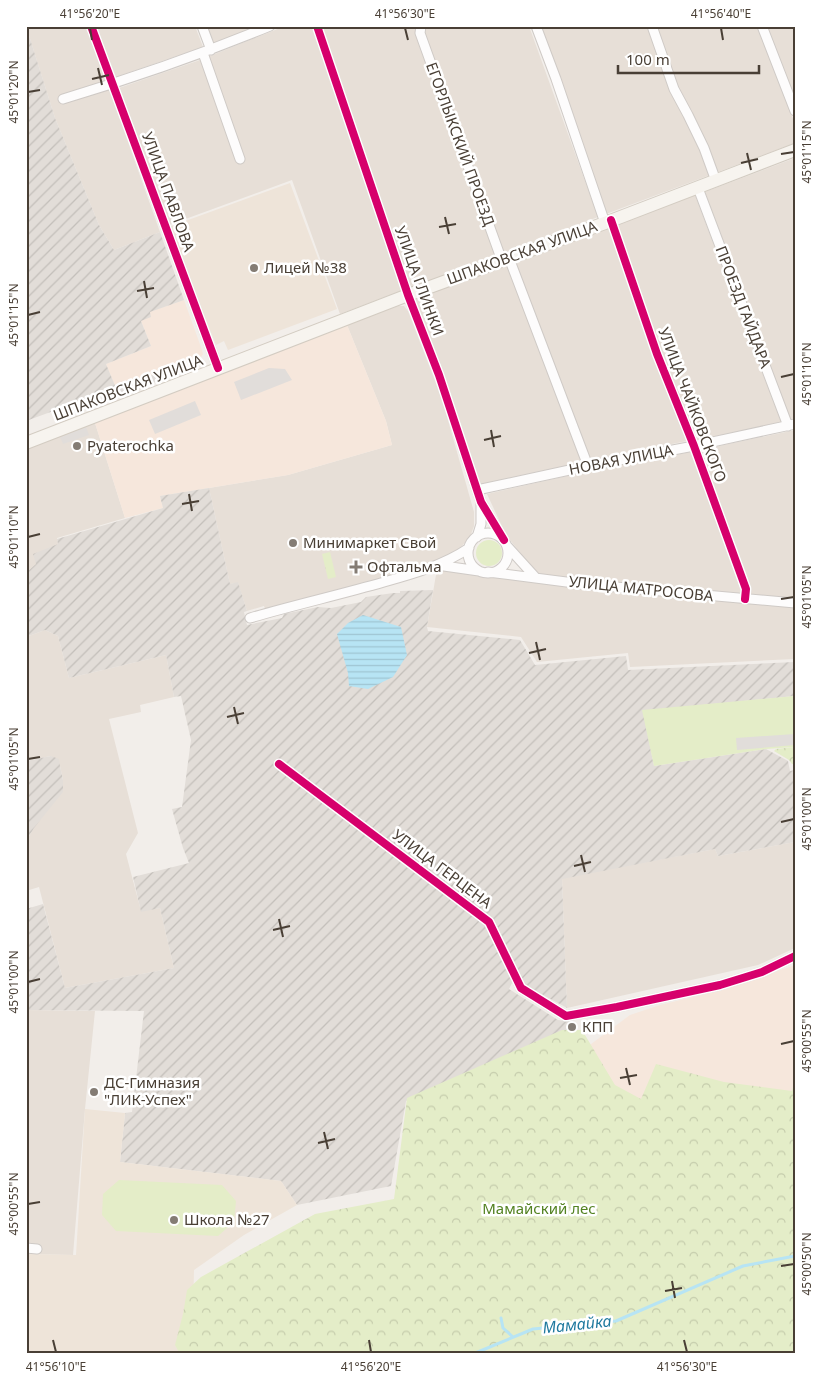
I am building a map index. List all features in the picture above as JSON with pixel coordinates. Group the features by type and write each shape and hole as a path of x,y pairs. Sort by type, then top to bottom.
{"main road":[{"name":"ШПАКОВСКАЯ УЛИЦА","path":"26,443 408,295 698,188 795,150"}],"street":[{"name":"УЛИЦА ПАВЛОВА","path":"91,26 218,368"},
{"path":"202,26 207,51 240,159"},
{"path":"63,99 113,84 207,51 270,26"},
{"name":"УЛИЦА ГЛИНКИ","path":"317,26 408,295 439,376 481,502 505,543 536,578"},
{"name":"ЕГОРЛЫКСКИЙ ПРОЕЗД","path":"421,26 420,33 505,260 588,466"},
{"name":"УЛИЦА ЧАЙКОВСКОГО","path":"536,26 657,354 694,446 746,589 745,599"},
{"path":"652,26 674,90 696,132 716,180"},
{"path":"762,26 795,111"},
{"name":"ПРОЕЗД ГАЙДАРА","path":"698,188 791,425"},
{"name":"НОВАЯ УЛИЦА","path":"477,490 791,425"},
{"name":"УЛИЦА ГЛИНКИ","path":"477,537 481,524 481,502"},
{"path":"488,533 499,536 505,543 508,556 504,564 497,570 485,572 477,569 469,558 469,548 477,537 488,533"},
{"name":"УЛИЦА МАТРОСОВА","path":"250,618 410,574 458,556 469,548"},
{"name":"УЛИЦА МАТРОСОВА","path":"437,565 582,584 795,603"},
{"name":"УЛИЦА ГЕРЦЕНА","path":"279,764 489,922 521,988 566,1016 716,986 762,972 795,956"},
{"path":"26,1248 37,1249"}],"shaded area":[{"path":"26,26 86,26 160,232 114,250 99,225 55,118"},
{"path":"26,26 55,118 99,225 114,250 160,232 184,300 150,312 151,317 141,321 151,346 106,364 116,388 26,421"},
{"path":"96,26 195,26 203,47 116,77"},
{"path":"205,26 257,26 212,45"},
{"path":"285,26 312,26 403,290 340,314 292,180 169,225 119,88 200,60"},
{"path":"321,26 416,26 415,34 495,256 409,289"},
{"path":"424,26 529,26 598,217 503,253 423,33"},
{"path":"539,26 758,26 795,124 795,143 606,214"},
{"path":"766,26 795,26 795,101"},
{"path":"795,158 795,419 790,420 705,192"},
{"name":"Лицей №38","path":"290,183 337,309 228,350 224,341 216,345 169,227"},
{"path":"695,195 781,422 697,441 662,352 617,224"},
{"path":"608,228 652,356 687,441 590,460 514,263"},
{"path":"507,266 583,462 480,485 442,373 413,299"},
{"path":"184,300 203,354 197,363 191,368 119,396 106,364 151,346 141,321 149,312"},
{"path":"398,306 404,306 408,311 442,399 474,512 474,526 470,537 461,547 444,558 388,579 266,612 264,606 247,611 238,583 230,584 209,488 288,475 392,445 386,421 347,325"},
{"path":"347,325 386,421 392,445 288,475 160,496 163,508 125,518 95,423"},
{"path":"269,368 285,369 292,380 241,400 234,382"},
{"path":"168,369 171,376 114,398 111,391"},
{"path":"195,401 201,415 155,434 149,420"},
{"path":"95,423 125,518 57,538 58,544 26,573 26,449"},
{"path":"86,427 89,435 63,444 60,437"},
{"path":"795,430 795,599 749,596 700,450"},
{"path":"691,452 741,589 739,594 538,575 506,535 487,494 589,471"},
{"path":"209,488 230,584 238,582 247,611 244,612 247,625 282,618 284,614 318,607 331,608 361,602 366,597 400,593 400,591 433,590 428,631 520,640 535,665 626,656 628,670 795,662 795,696 643,711 654,766 766,749 788,761 790,771 795,770 795,842 718,856 715,849 562,879 567,1008 514,979 509,989 558,1020 574,1022 576,1031 406,1101 391,1186 297,1205 281,1181 120,1162 125,1113 132,1112 144,1011 26,1010 26,909 43,904 65,988 174,968 160,908 141,912 133,877 189,863 172,809 182,807 191,740 181,696 174,697 166,655 69,678 58,636 45,630 26,637 26,573 36,564 33,554 58,544 57,539 163,508 160,496"},
{"path":"437,569 795,607 795,659 630,667 628,653 537,662 521,637 427,627"},
{"path":"45,630 58,636 69,678 166,655 174,697 140,705 141,712 109,719 138,833 126,854 141,911 160,908 174,968 65,988 39,887 26,891 26,841 63,780 60,766 51,756 26,761 26,637"},
{"path":"795,734 795,745 737,750 736,738"},
{"path":"51,756 59,759 63,792 26,841 26,761"},
{"path":"795,842 795,948 758,965 567,1008 562,878 715,849 718,856"},
{"path":"795,965 795,1096 651,1110 578,1093 575,1056 630,1015 660,1005 726,989"},
{"path":"26,1010 95,1011 73,1255 26,1254"},
{"name":"Школа №27","path":"85,1109 125,1113 120,1162 281,1181 297,1205 244,1235 194,1270 192,1354 26,1354 26,1254 76,1255"}],"green space":[{"path":"489,540 498,544 502,553 498,562 489,566 480,562 476,553 480,544"},
{"path":"330,552 336,577 328,579 322,554"},
{"path":"795,696 795,747 766,749 654,766 642,710"},
{"path":"795,747 795,764 792,764 774,751 776,749"},
{"name":"Мамайский лес","path":"562,1030 582,1030 615,1085 641,1099 656,1064 724,1082 792,1091 795,1079 795,1354 180,1354 175,1345 187,1290 201,1277 315,1214 394,1199 407,1098"},
{"path":"119,1180 222,1185 236,1201 234,1222 218,1236 116,1231 102,1215 103,1194"}],"water":[{"path":"363,615 401,627 407,655 393,677 368,689 349,686 348,673 337,634 348,623"}],"waterway":[{"name":"Мамайка","path":"473,1354 533,1329 616,1321 743,1266 795,1256"},
{"path":"501,1318 503,1328 513,1337"}],"cycle path":[{"path":"91,26 218,368"},
{"path":"317,26 408,295 439,375 481,502 504,540"},
{"path":"611,220 657,354 694,446 746,589 745,599"},
{"path":"279,764 489,922 521,988 566,1016 720,985 762,972 795,956"}],"place":[{"name":"Лицей №38","path":"254,268"},
{"name":"Pyaterochka","path":"77,446"},
{"name":"Минимаркет Свой","path":"293,543"},
{"name":"Офтальма","path":"356,567"},
{"name":"КПП","path":"572,1027"},
{"name":"ДС-Гимназия \"ЛИК-Успех\"","path":"94,1092"},
{"name":"Школа №27","path":"174,1220"}]}
